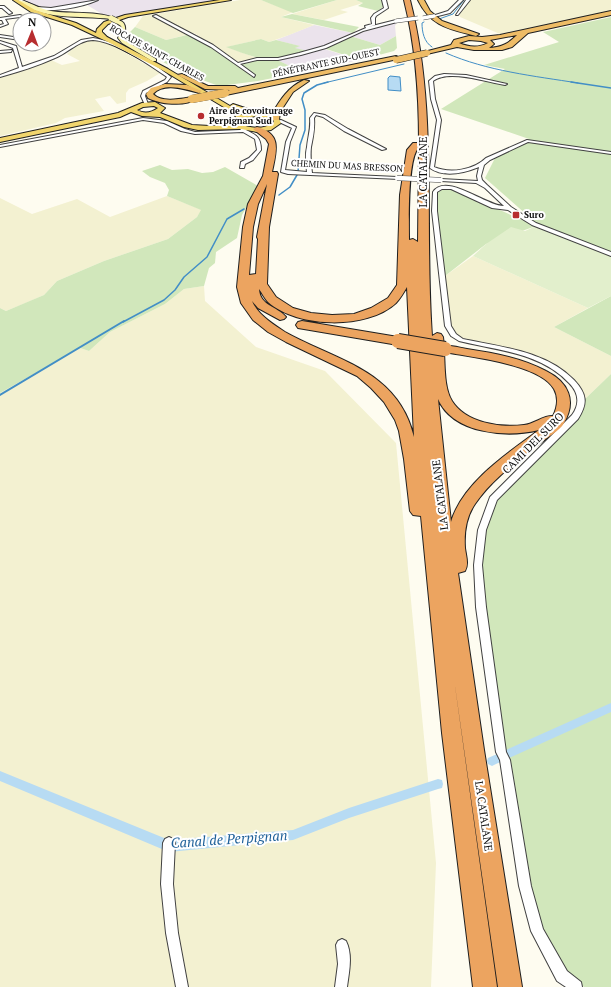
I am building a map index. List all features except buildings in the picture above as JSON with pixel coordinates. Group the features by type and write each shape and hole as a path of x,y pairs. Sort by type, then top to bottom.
{"highway":[{"name":"LA CATALANE","path":"401,0 409,35 414,71 416,145 412,259 413,298 416,377 431,556 484,987"},
{"name":"LA CATALANE","path":"407,0 415,35 423,97 424,279 427,351 436,460 455,621 510,987"},
{"path":"418,0 424,14 444,33"},
{"path":"422,0 425,9 432,18 476,38"},
{"path":"427,52 450,47 464,38 483,39 490,42 611,13"},
{"path":"483,39 611,13"},
{"path":"433,23 437,29"},
{"path":"449,27 487,35 524,31"},
{"path":"427,52 456,49 486,50 504,47 512,44 520,35 537,30"},
{"path":"427,52 443,47 448,39 465,47"},
{"path":"435,52 453,47 486,47 490,45 490,42"},
{"name":"PÉNÉTRANTE SUD-OUEST","path":"227,94 286,83 427,52"},
{"path":"180,75 202,87 219,89 261,85 323,75"},
{"path":"253,279 279,151 274,115 275,112 281,106 289,91 305,81 323,75"},
{"name":"PÉNÉTRANTE SUD-OUEST","path":"227,94 323,75"},
{"path":"200,98 188,87 175,86 157,88 152,90 149,94 150,97 154,99 167,101 200,98 227,94"},
{"path":"162,110 166,111 200,98"},
{"path":"257,129 270,138 273,144 268,176 253,204 248,227 243,295 247,305 266,325 360,373 381,389 398,411 406,432 421,534 431,556"},
{"path":"264,227 261,284 264,292 272,301 288,310 318,318 353,317 370,313 381,308 399,293 403,285 406,195 410,159 412,150 416,145"},
{"path":"248,227 254,296 262,306 279,317 309,326 512,361 540,371 552,379 559,387 564,401 558,422 478,489 468,500 461,515 458,528 457,547 462,597 455,621"},
{"path":"424,279 430,289 441,390 446,403 456,413 464,419 480,426 503,430 520,430 534,428 549,421 562,411"}],"main road":[{"path":"15,0 33,11 74,24 136,53"},
{"path":"19,0 40,12 94,15 111,18 123,25 124,29 121,38 124,42 154,60"},
{"name":"ROCADE SAINT-CHARLES","path":"229,0 127,16 111,20 101,27 99,33 105,38 136,53 200,98 234,111 239,115 241,125"},
{"name":"ROCADE SAINT-CHARLES","path":"178,8 117,19 107,24 102,30 103,34 154,60 232,106 242,111 268,115 275,123"},
{"path":"0,141 120,115 135,107 146,104 162,110 188,125 241,125 257,129 275,123"},
{"path":"132,109 134,112 140,114"},
{"path":"151,114 162,110"},
{"path":"0,141 140,114 160,114 193,128 241,125 256,114"}],"street":[{"path":"19,0 36,8 46,9 96,0"},
{"path":"237,64 257,59 278,59 324,47 374,24 373,18 375,15 386,8 384,0"},
{"path":"362,30 396,21 424,18 449,12 461,0"},
{"path":"457,14 468,0"},
{"path":"0,7 3,7 10,13 5,13"},
{"path":"155,16 191,33 254,76"},
{"path":"1,19 12,17"},
{"path":"0,26 6,24 1,19"},
{"path":"0,35 7,32"},
{"path":"0,35 12,37"},
{"path":"0,76 31,66 63,53 76,43 94,38 122,49 169,77 166,81 144,92 143,96 146,104"},
{"path":"0,42 15,47 21,69"},
{"path":"0,52 10,51"},
{"path":"20,63 31,66"},
{"path":"484,163 459,172 436,170 432,168 439,120 433,98 431,81 437,76 451,74 505,84"},
{"path":"310,174 308,161 309,147 313,129 312,118 315,114 324,116 337,125 384,149"},
{"path":"0,146 143,119 165,122 182,130 194,133 241,125 258,139 259,150 251,159 243,163 242,167"},
{"name":"CHEMIN DU MAS BRESSON","path":"275,123 294,127 288,142 283,171 288,173 477,182 487,187 509,208 534,224 611,254"},
{"path":"487,187 480,180 479,176 484,163 488,159 530,141 611,153"},
{"path":"465,181 479,176"},
{"name":"CAMI DEL SURO","path":"509,208 496,208 453,188 437,189 435,193 436,219 448,326 453,335 462,340 527,355 548,364 569,377 581,394 582,406 576,417 493,499 482,530 478,565 481,607 503,756 525,886 536,931 562,976 576,987"},
{"path":"170,846 167,884 172,933 182,987"},
{"path":"341,987 344,964 342,945"}],"shaded area":[{"path":"23,0 217,0 114,17 102,14 87,5 37,10"},
{"path":"240,0 261,0 293,12 281,17 314,25 269,42 261,39 227,47 257,58 240,62 194,33 166,40 135,27 143,16"},
{"path":"337,0 356,0 363,3 340,10 348,12 324,20 292,14"},
{"path":"469,0 611,0 611,11 500,34 460,17 459,14"},
{"path":"397,22 395,26 396,36 380,45 350,36"},
{"path":"314,25 353,33 321,48 360,60 303,72 277,60 309,52 294,48 299,46 276,40"},
{"path":"94,39 103,41 121,50 160,73 129,89 126,93 126,102 117,104 110,96 95,99 104,111 65,118 56,123 0,136 0,77 51,60 62,65 80,61 67,54 79,43"},
{"path":"167,196 202,210 197,217 168,239 104,261 57,281 44,295 28,302 6,311 0,308 0,198 32,214 77,199 110,217"},
{"path":"473,256 588,308 554,327 611,356 611,374 585,399 571,376 550,363 528,354 455,335 450,326 445,276"},
{"path":"204,286 205,301 256,347 325,371 396,443 436,863 431,987 0,987 0,393 80,348 89,351 110,332 165,304 184,289"}],"green space":[{"path":"261,0 337,0 293,13"},
{"path":"356,0 382,0 384,6 378,11 358,6 363,3"},
{"path":"292,14 359,27 353,33 281,17"},
{"path":"611,17 611,253 536,223 485,178 495,158 529,139 441,109 505,69 484,65 559,42 543,32"},
{"path":"135,27 166,40 191,34 236,64 259,59 277,60 303,72 258,81 216,85 181,72 131,44 126,39"},
{"path":"350,36 380,45 396,36 397,48 394,51 360,60 323,48"},
{"path":"261,39 269,42 276,40 300,46 295,48 308,51 286,58 265,59 226,47"},
{"path":"160,165 172,170 188,169 202,173 213,172 225,167 258,186 242,215 237,238 216,252 215,263 209,268 204,286 184,289 165,304 110,332 89,351 80,348 0,393 0,308 6,311 44,295 57,281 104,261 168,239 197,217 201,210 167,196 169,190 165,183 150,177 142,171"},
{"path":"442,189 452,189 536,226 486,244 445,276 438,219 437,193"},
{"path":"536,226 611,255 611,296 588,308 473,256 486,244 511,227 525,231"},
{"path":"611,296 611,356 554,327"},
{"path":"611,374 611,987 584,987 566,973 541,930 530,885 505,751 485,608 482,566 486,530 496,501 578,418 585,406 585,399"}],"water":[{"path":"390,76 400,77 401,91 388,90 388,78"}],"waterway":[{"path":"439,19 453,14 464,0"},
{"path":"424,22 422,23 422,30 427,42 432,47"},
{"path":"446,53 494,69 578,83"},
{"path":"327,82 404,64"},
{"path":"298,172 300,145 305,130 305,110 302,99 304,93 317,85 327,82"},
{"path":"571,82 611,88"},
{"path":"279,195 290,187 297,175"},
{"path":"123,322 164,300 175,290 184,277 207,257 227,219 244,209"},
{"path":"0,395 124,321"},
{"name":"Canal de Perpignan","path":"492,761 611,707"},
{"name":"Canal de Perpignan","path":"0,776 169,846 293,835 349,813 438,784"}],"place":[{"name":"Aire de covoiturage Perpignan Sud","path":"201,116"},
{"name":"Suro","path":"516,215"}]}
